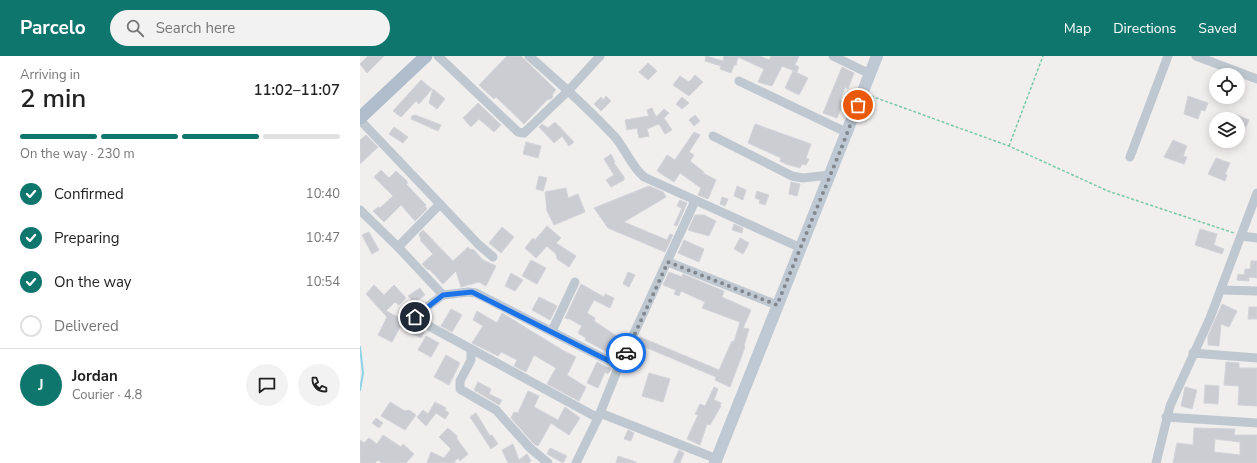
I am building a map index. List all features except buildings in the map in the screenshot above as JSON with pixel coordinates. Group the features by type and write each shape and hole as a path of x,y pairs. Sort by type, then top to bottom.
{"main road":[{"path":"360,119 426,56"},
{"path":"716,461 777,305 848,133 877,56"}],"street":[{"path":"438,56 518,132 529,130 600,56"},
{"path":"529,56 569,90 616,138 638,172 650,181 801,248"},
{"path":"833,56 870,74"},
{"path":"1130,157 1168,56"},
{"path":"1196,56 1257,79"},
{"path":"739,81 848,133"},
{"path":"360,119 440,204 493,257"},
{"path":"713,136 792,176 803,178 830,176"},
{"path":"1156,463 1166,417 1221,290 1257,193"},
{"path":"576,463 695,201"},
{"path":"398,247 440,204"},
{"path":"360,210 398,247 443,295"},
{"path":"1242,236 1257,238"},
{"path":"668,262 777,305"},
{"path":"552,331 575,282"},
{"path":"1221,290 1257,291"},
{"path":"619,366 476,293 468,292 443,295 416,315 416,319 599,415 716,461"},
{"path":"471,349 471,360 460,381 460,389 496,410 530,448 548,463"},
{"path":"1193,353 1257,358"},
{"path":"1166,417 1257,423"}],"path":[{"path":"1009,146 1042,56"},
{"path":"862,93 1009,146 1108,191 1242,236"}],"waterway":[{"path":"360,347 363,373 360,390"}],"way so far":[{"path":"626,353 668,262 777,305 848,133 858,105"}],"route":[{"path":"415,317 443,295 472,292 619,366 626,353"}]}
